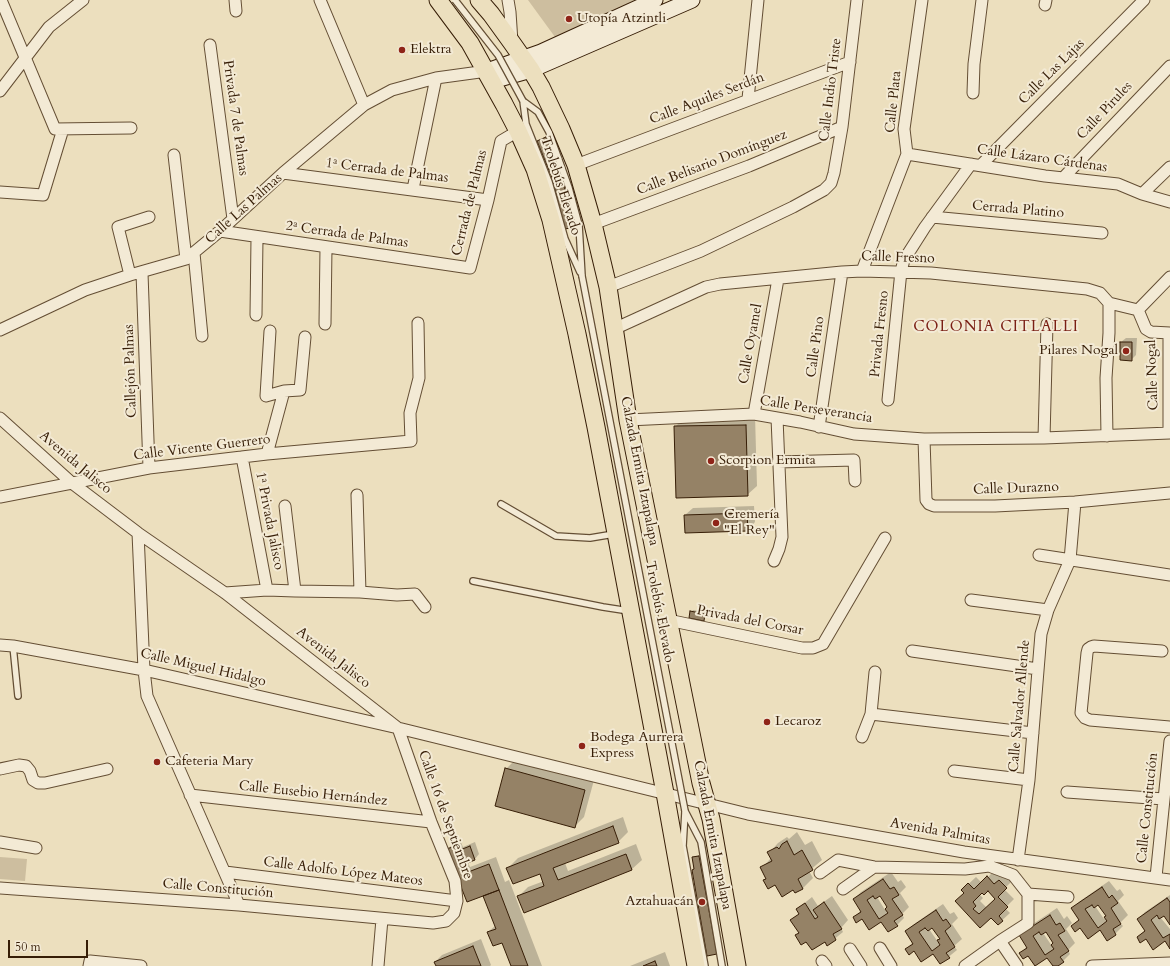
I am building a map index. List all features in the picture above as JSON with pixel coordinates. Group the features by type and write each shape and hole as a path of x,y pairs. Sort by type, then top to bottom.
{"main road":[{"path":"438,0 470,43 485,75 518,131 535,169 551,220 577,334 631,611 696,966"},
{"name":"Calzada Ermita Iztapalapa","path":"479,0 527,64 561,129 576,165 593,224 608,287 628,420 706,803 711,819 737,966"}],"street":[{"path":"1,0 55,129 131,128"},
{"path":"0,91 49,27 84,0"},
{"path":"320,0 364,105"},
{"path":"508,0 512,43"},
{"path":"527,64 541,52 655,0"},
{"path":"527,64 692,0"},
{"path":"748,99 758,0"},
{"name":"Calle Indio Triste","path":"608,287 701,251 793,207 824,190 831,183 842,128 857,0"},
{"name":"Calle Plata","path":"862,270 907,154 904,129 922,0"},
{"path":"973,94 974,64 982,0"},
{"name":"Calle Las Lajas","path":"901,271 904,260 932,217 976,165 1144,0"},
{"name":"Privada 7 de Palmas","path":"210,45 233,219"},
{"name":"Calle Aquiles Serdán","path":"576,165 748,99 850,62"},
{"name":"Calle Las Palmas","path":"0,330 85,290 130,275 142,273 190,256 220,232 283,173 364,105 392,90 436,78 485,75 527,64"},
{"name":"Calle Pirules","path":"1063,178 1170,66"},
{"path":"413,190 436,78"},
{"name":"Calle Belisario Domínguez","path":"593,224 748,166 842,128"},
{"path":"0,192 43,195 63,129"},
{"name":"Cerrada de Palmas","path":"470,268 488,200 501,141 518,131"},
{"name":"Calle Lázaro Cárdenas","path":"907,154 1063,178 1118,184 1142,194 1170,202"},
{"path":"174,155 202,336"},
{"path":"1142,194 1170,167"},
{"name":"1ª Cerrada de Palmas","path":"283,173 488,200"},
{"path":"130,275 118,227 149,217"},
{"name":"Cerrada Platino","path":"932,217 1102,233"},
{"name":"2ª Cerrada de Palmas","path":"220,232 470,268"},
{"path":"256,315 257,238"},
{"path":"325,324 326,247"},
{"name":"Calle Fresno","path":"614,328 706,287 720,284 862,270 931,273 1087,289 1100,293 1109,303 1138,310"},
{"name":"Privada Fresno","path":"888,400 901,271"},
{"name":"Calle Pino","path":"819,426 842,272"},
{"name":"Callejón Palmas","path":"142,273 149,468"},
{"path":"1138,310 1170,277"},
{"name":"Calle Oyamel","path":"754,414 778,278"},
{"path":"1109,303 1106,378 1107,436 1170,433"},
{"name":"Calle Nogal","path":"1138,310 1146,329 1151,332 1170,333 1170,433"},
{"name":"Calle Vicente Guerrero","path":"0,497 149,468 267,454 410,441 410,413 419,378 418,323"},
{"path":"1044,438 1047,324"},
{"path":"270,331 266,396 284,391 300,390 305,337"},
{"path":"267,454 284,391"},
{"name":"Calle Perseverancia","path":"628,420 754,414 854,434 924,438 1044,438 1107,436"},
{"name":"Avenida Jalisco","path":"0,418 72,483 138,533 225,592 398,728 706,803"},
{"path":"774,561 782,537 777,418"},
{"name":"Calle Durazno","path":"924,438 926,500 929,504 934,506 995,506 1075,502 1170,493"},
{"name":"1ª Privada Jalisco","path":"242,457 267,590"},
{"path":"778,462 854,460 855,481"},
{"path":"357,495 360,592"},
{"name":"Calle Salvador Allende","path":"1018,860 1029,780 1041,634 1048,610 1070,560 1075,502"},
{"path":"285,506 295,591"},
{"path":"138,533 144,670 147,696 239,905"},
{"name":"Privada del Corsar","path":"668,620 802,648 813,648 823,644 885,538"},
{"path":"1039,555 1170,575"},
{"path":"225,592 267,590 360,592 397,595 415,594 425,607"},
{"path":"971,600 1048,610"},
{"name":"Calle Miguel Hidalgo","path":"0,645 13,646 144,670 398,728"},
{"path":"1162,651 1091,646 1087,653 1081,713 1085,718 1090,720 1170,727"},
{"path":"912,651 1038,669"},
{"path":"862,737 871,714 875,672"},
{"path":"871,714 1033,733"},
{"name":"Calle 16 de Septiembre","path":"398,728 455,882 457,901 454,913 446,921 433,923"},
{"name":"Calle Constitución","path":"1156,877 1168,775 1170,741"},
{"path":"0,769 19,765 26,766 30,771 33,780 38,783 45,783 107,769"},
{"path":"954,771 1029,780"},
{"path":"1067,792 1164,799"},
{"name":"Calle Eusebio Hernández","path":"190,796 432,822"},
{"name":"Avenida Palmitas","path":"706,803 748,814 956,851 1170,880"},
{"path":"0,842 36,848"},
{"path":"820,873 838,860 874,867 965,869 989,866 1013,875 1028,894 1028,923 1000,941 968,965"},
{"path":"843,889 874,867"},
{"name":"Calle Adolfo López Mateos","path":"225,872 457,901"},
{"name":"Calle Constitución","path":"0,888 239,905 433,923"},
{"path":"1028,894 1068,898"},
{"path":"378,966 382,919"},
{"path":"1000,941 1017,966"},
{"path":"880,948 891,966"},
{"path":"850,949 861,966"},
{"path":"1092,966 1170,963"},
{"path":"89,964 142,966"}],"lane":[{"name":"Trolebús Elevado","path":"455,0 498,55 524,101 538,112 549,132 569,188 579,225 582,276 685,811 684,846 705,966"},
{"name":"Trolebús Elevado","path":"524,101 526,124 549,182 565,239 582,276"},
{"path":"501,504 556,536 590,538 616,534"},
{"path":"473,581 603,607 631,611"},
{"path":"13,646 18,696"},
{"name":"Trolebús Elevado","path":"685,811 700,842 722,966"}],"shaded area":[{"name":"Utopía Atzintli","path":"528,0 636,0 555,37"},
{"path":"0,857 27,859 25,881 0,879"}],"building":[{"path":"546,137 561,175 575,227 565,229 552,178 537,141"},
{"name":"Pilares Nogal","path":"1120,342 1132,342 1132,361 1120,360"},
{"name":"Scorpion Ermita","path":"746,425 748,496 676,498 674,426"},
{"name":"Cremería \"El Rey\"","path":"747,513 748,531 685,533 684,515"},
{"path":"690,611 705,614 704,621 689,618"},
{"path":"505,768 585,790 575,828 495,806"},
{"path":"613,826 619,843 553,868 558,880 626,854 632,870 524,913 517,896 544,886 540,874 513,884 506,868"},
{"path":"787,841 794,855 802,850 813,870 798,879 803,889 795,893 793,890 782,897 775,885 768,889 763,880 766,879 760,867 772,861 767,852 777,847 779,849 782,844"},
{"path":"470,846 475,860 460,866 455,852"},
{"path":"453,847 463,874 489,864 499,890 467,902 446,849"},
{"path":"699,856 717,954 707,956 692,870 694,869 692,857"},
{"path":"987,876 994,884 999,880 1007,888 998,897 1008,907 999,916 1003,921 998,925 991,918 980,928 955,901 964,893 961,890 968,883 974,889","holes":["988,891 995,899 979,914 973,909 976,906 973,902 982,893 984,895"]},
{"path":"883,879 890,889 894,887 899,895 892,899 903,915 894,921 898,926 888,932 881,922 869,930 862,919 856,923 853,917 861,912 853,899","holes":["873,896 875,899 880,896 887,907 885,909 888,913 879,919 867,900"]},
{"path":"1102,887 1109,898 1112,895 1118,903 1111,908 1121,924 1113,929 1116,935 1107,941 1100,930 1088,939 1080,928 1075,932 1071,926 1079,920 1071,908","holes":["1092,905 1094,908 1098,905 1106,916 1104,917 1107,921 1098,928 1085,909"]},
{"path":"499,890 528,966 511,966 502,943 493,946 487,932 496,929 483,896"},
{"path":"1167,898 1170,902 1170,925 1164,916 1159,919 1157,915 1151,920 1163,938 1170,934 1170,949 1165,941 1153,950 1146,939 1140,943 1137,937 1145,931 1137,919"},
{"path":"824,902 842,929 833,934 836,940 827,946 825,942 812,950 806,942 801,945 795,935 799,933 790,920 799,914 796,909 805,903 815,919 818,917 813,910"},
{"path":"936,910 943,921 946,919 951,926 945,931 955,947 946,953 950,958 940,964 933,954 921,962 914,951 909,955 905,949 913,944 905,931","holes":["925,928 928,931 932,928 940,939 937,940 940,945 932,951 919,932"]},
{"path":"1050,915 1056,925 1060,923 1065,931 1058,935 1069,951 1060,957 1064,962 1058,966 1053,966 1047,958 1035,966 1028,956 1023,959 1019,953 1027,948 1019,935","holes":["1039,932 1041,935 1046,932 1053,943 1051,945 1054,949 1045,955 1033,936"]},
{"path":"473,946 481,966 436,966 434,962"},
{"path":"655,961 657,966 643,966"}],"place":[{"name":"Utopía Atzintli","path":"569,19"},
{"name":"Elektra","path":"402,50"},
{"name":"Pilares Nogal","path":"1126,351"},
{"name":"Scorpion Ermita","path":"711,461"},
{"name":"Cremería \"El Rey\"","path":"716,523"},
{"name":"Lecaroz","path":"767,722"},
{"name":"Bodega Aurrera Express","path":"582,746"},
{"name":"Cafeteria Mary","path":"157,762"},
{"name":"Aztahuacán","path":"702,902"}],"district":[{"name":"COLONIA CITLALLI","path":"996,328"}]}
